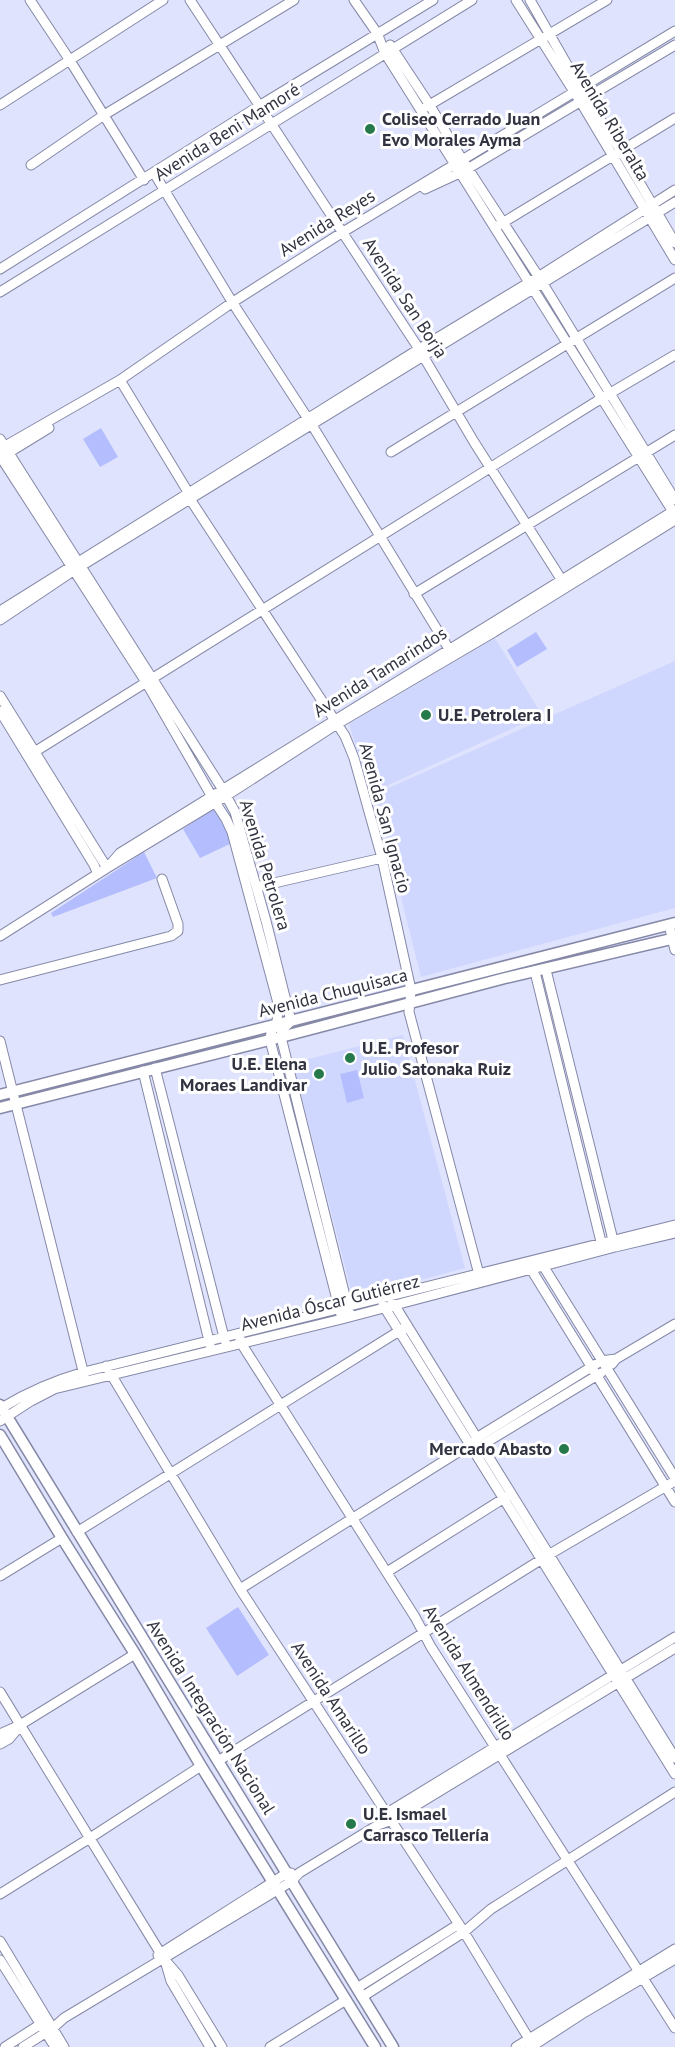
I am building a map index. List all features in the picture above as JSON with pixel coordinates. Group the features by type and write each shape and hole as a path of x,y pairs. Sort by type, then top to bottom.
{"main road":[{"name":"Avenida Chuquisaca","path":"0,1095 672,924"},
{"name":"Avenida Chuquisaca","path":"0,1108 505,978 674,942"},
{"name":"Avenida Integración Nacional","path":"2,1412 218,1761 293,1876 393,2047"},
{"name":"Avenida Integración Nacional","path":"0,1435 375,2047"}],"street":[{"path":"30,0 144,180"},
{"path":"0,105 163,0"},
{"name":"Avenida San Borja","path":"190,0 421,352 490,468 564,583"},
{"path":"31,165 104,115 294,0"},
{"path":"354,0 429,104 494,228 531,285 571,340 642,455 674,514"},
{"name":"Avenida Beni Mamoré","path":"0,269 433,0"},
{"name":"Avenida Beni Mamoré","path":"0,292 471,0"},
{"name":"Avenida Riberalta","path":"516,0 545,37 617,153 675,260"},
{"name":"Avenida Riberalta","path":"530,0 545,37"},
{"path":"422,111 429,104 608,0"},
{"name":"Avenida Reyes","path":"461,166 578,90 675,31"},
{"name":"Avenida Reyes","path":"2,451 122,382 234,303 344,234 461,166 583,100 675,45"},
{"path":"389,51 422,111 504,222 540,280 571,340"},
{"path":"494,228 675,118"},
{"path":"154,173 451,652"},
{"path":"540,280 647,206 675,190"},
{"path":"0,611 531,285 675,202"},
{"name":"Avenida Riberalta","path":"653,216 675,243"},
{"path":"391,452 675,278"},
{"path":"32,754 378,536 675,355"},
{"name":"Avenida San Ignacio","path":"122,382 189,495 345,736 354,758 381,858 411,990 409,1012 481,1282"},
{"path":"414,594 675,435"},
{"name":"Avenida Petrolera","path":"2,451 149,680 225,793 235,812 265,916 291,1021"},
{"path":"642,455 675,500"},
{"name":"Avenida Tamarindos","path":"0,936 107,868 120,853 225,793 674,514"},
{"path":"0,620 75,566"},
{"name":"Avenida Petrolera","path":"149,680 232,832 278,1003 278,1024"},
{"path":"0,696 98,874"},
{"path":"0,711 32,754 107,868"},
{"path":"257,887 381,858"},
{"path":"0,980 171,936 178,932 178,924 162,879"},
{"path":"254,919 265,916"},
{"path":"672,924 674,942"},
{"path":"503,966 505,978"},
{"path":"541,971 614,1243"},
{"path":"541,971 602,1246"},
{"path":"275,1039 291,1021"},
{"path":"278,1024 271,1032 275,1039 344,1313"},
{"path":"0,1041 85,1376"},
{"path":"155,1068 225,1342"},
{"path":"143,1071 210,1345"},
{"name":"Avenida Óscar Gutiérrez","path":"2,1412 85,1376 344,1313 390,1306 675,1225"},
{"name":"Avenida Óscar Gutiérrez","path":"614,1243 675,1233"},
{"path":"218,1761 423,1632 675,1480 541,1262"},
{"path":"529,1265 675,1502"},
{"name":"Avenida Óscar Gutiérrez","path":"344,1313 378,1298 479,1272 529,1265"},
{"path":"389,1296 390,1306 403,1328 477,1442 675,1774"},
{"path":"378,1298 390,1306"},
{"path":"240,1589 477,1442 675,1324"},
{"path":"77,1532 403,1328"},
{"name":"Avenida Almendrillo","path":"240,1338 280,1406 675,2028"},
{"name":"Avenida Amarillo","path":"109,1370 240,1589 462,1928 530,2044"},
{"path":"387,1572 508,1496"},
{"path":"0,1576 62,1538"},
{"path":"5,2047 64,2018 149,1966 618,1676 675,1637"},
{"path":"618,1676 675,1648"},
{"path":"0,1734 20,1725 135,1654"},
{"path":"618,1676 675,1758"},
{"path":"0,1692 162,1956 178,1975 222,2047"},
{"path":"0,1744 9,1739 20,1725"},
{"path":"0,1894 201,1766"},
{"path":"360,1993 675,1792"},
{"path":"0,1941 47,2026 55,2047"},
{"path":"516,2047 530,2044 675,1950"},
{"path":"162,1956 171,1981 210,2047"},
{"path":"641,1974 675,1959"},
{"path":"0,1960 64,2047"},
{"path":"270,2047 346,2000"},
{"path":"23,2047 47,2026"}],"shaded area":[{"path":"101,428 118,457 100,467 83,439"},
{"path":"536,632 547,649 517,667 507,650"},
{"path":"495,638 542,715 371,793 349,724"},
{"path":"675,661 675,908 421,977 375,794"},
{"path":"215,810 224,822 232,843 200,858 183,829"},
{"path":"144,852 157,878 53,917 51,913"},
{"path":"403,1035 465,1268 353,1298 293,1063"},
{"path":"357,1070 364,1098 347,1103 340,1074"},
{"path":"238,1607 269,1655 237,1676 206,1628"}],"place":[{"name":"Coliseo Cerrado Juan Evo Morales Ayma","path":"370,129"},
{"name":"U.E. Petrolera I","path":"426,715"},
{"name":"U.E. Profesor Julio Satonaka Ruiz","path":"350,1058"},
{"name":"U.E. Elena Moraes Landivar","path":"319,1074"},
{"name":"Mercado Abasto","path":"564,1449"},
{"name":"U.E. Ismael Carrasco Tellería","path":"351,1824"}]}
